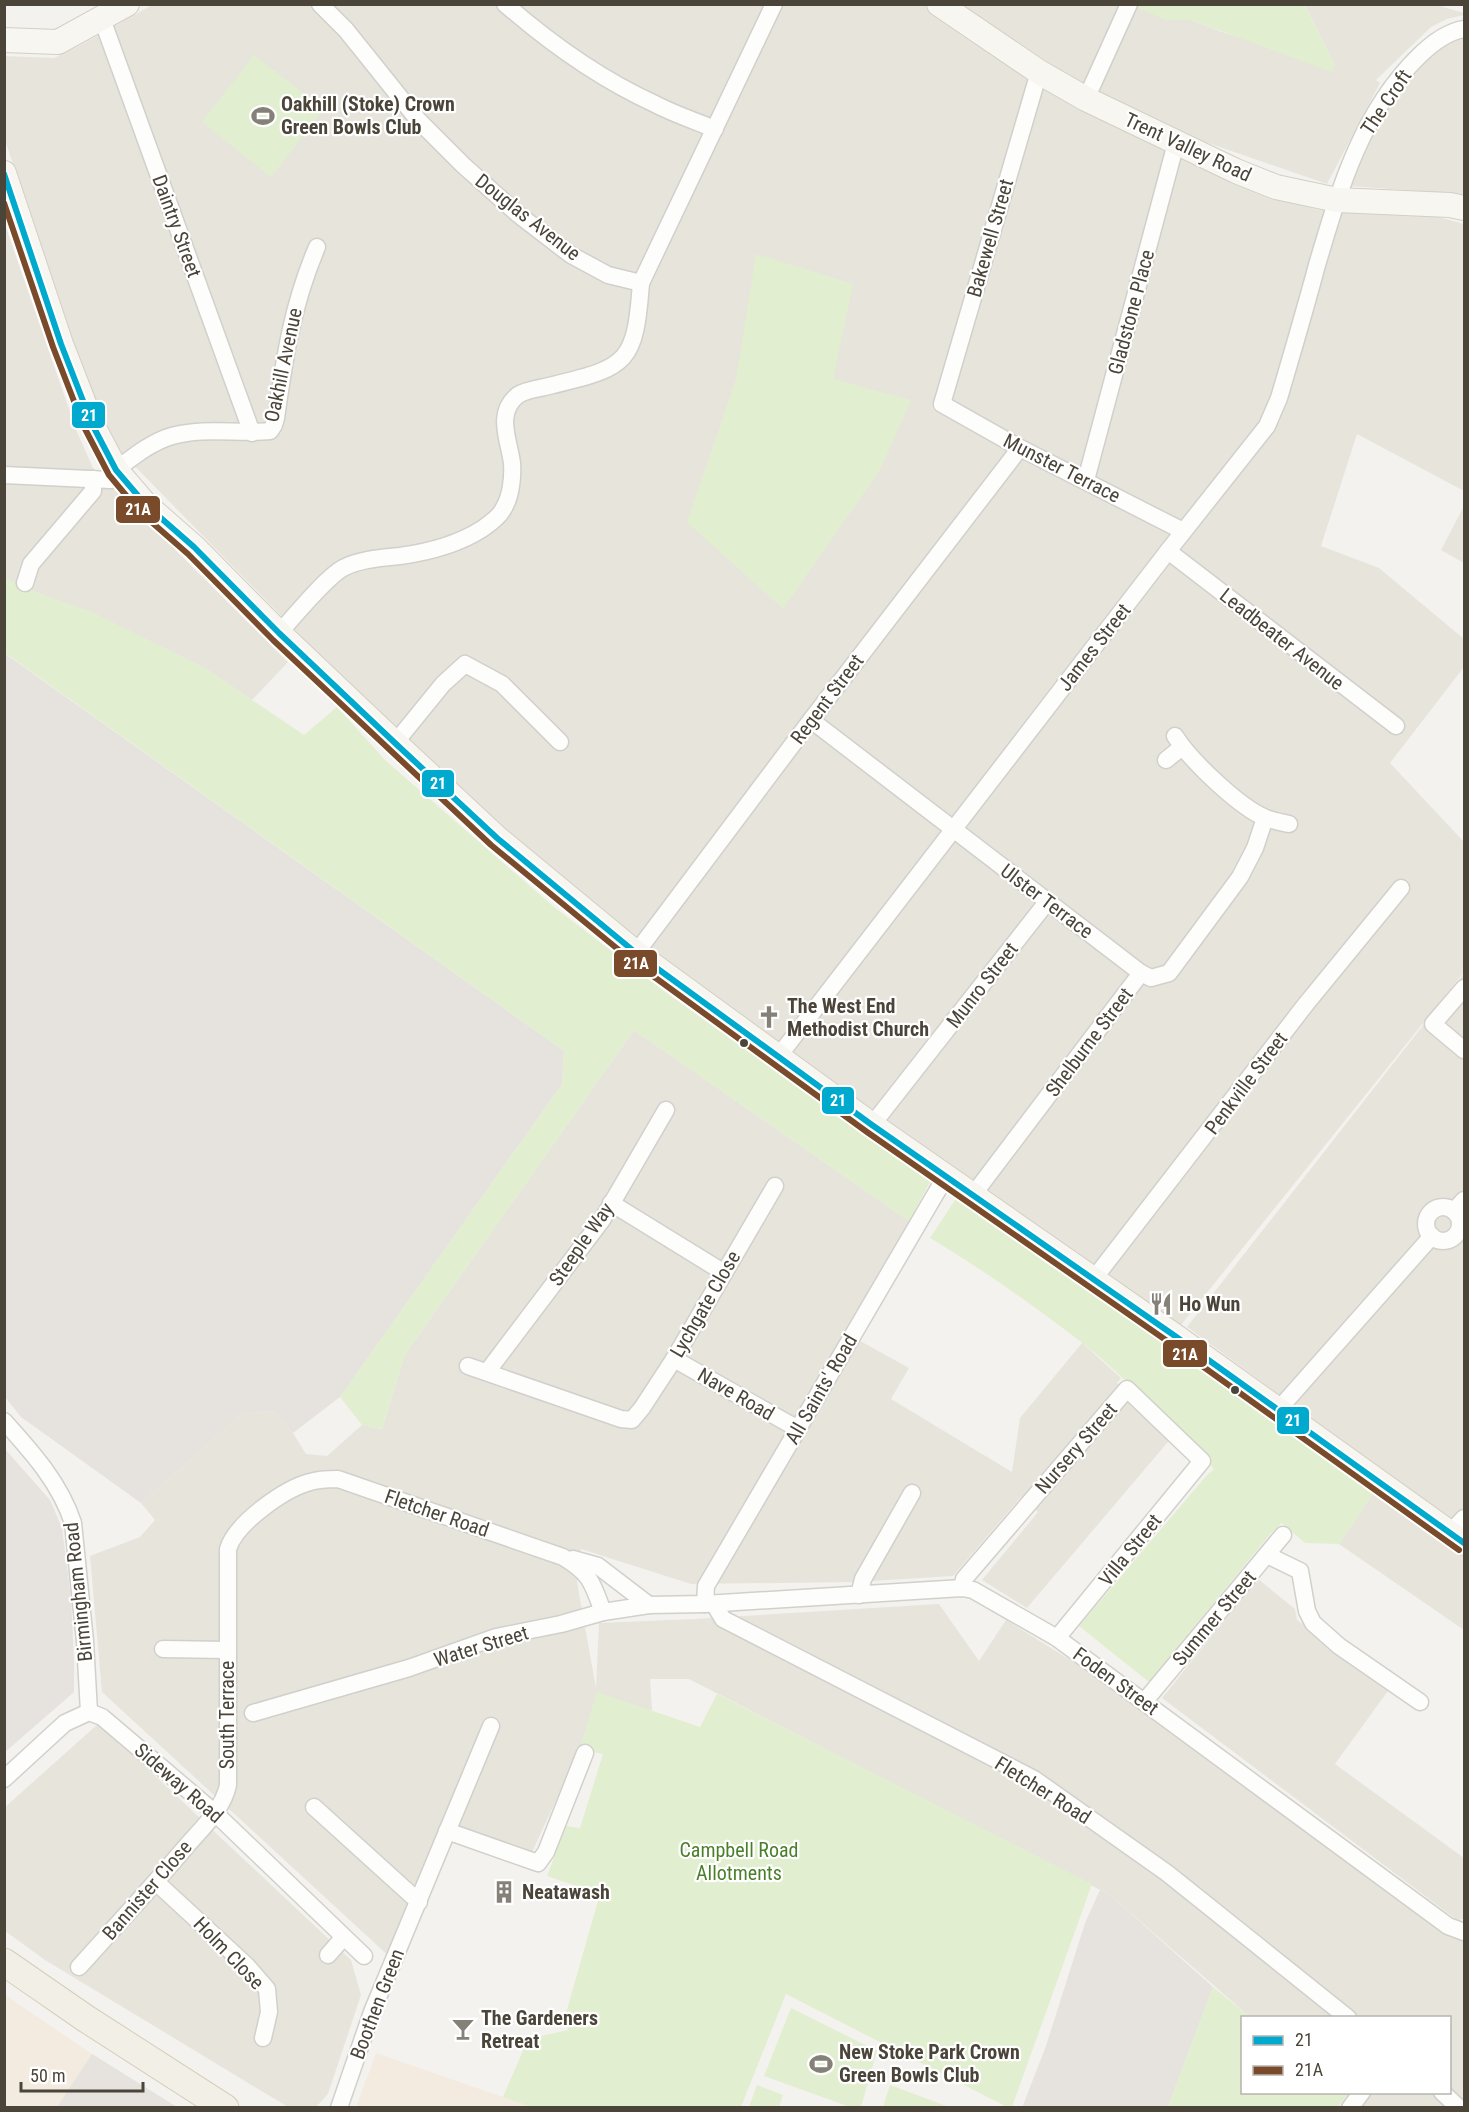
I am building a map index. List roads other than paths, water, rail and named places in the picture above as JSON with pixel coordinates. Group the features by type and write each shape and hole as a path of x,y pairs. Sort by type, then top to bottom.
{"main road":[{"path":"4,40 58,42 127,4"},
{"name":"Trent Valley Road","path":"939,4 1039,72 1086,99 1236,171 1276,187 1337,200 1450,205 1464,208"},
{"path":"4,173 76,384 92,424 121,474 147,505 194,547 279,633 395,743 497,838 636,953 872,1125 1278,1410 1460,1531"},
{"path":"4,1962 225,2108"}],"street":[{"name":"Douglas Avenue","path":"320,4 346,30 419,121 463,165 519,215 571,255 608,275 641,284"},
{"path":"505,4 577,61 655,105 715,129"},
{"path":"279,633 340,569 354,563 440,548 470,536 491,523 503,511 512,489 512,463 505,433 505,416 510,404 520,394 599,373 620,363 633,345 639,318 641,284 774,4"},
{"path":"1086,99 1129,4"},
{"name":"Daintry Street","path":"102,19 252,433"},
{"name":"The Croft","path":"1337,200 1362,137 1385,96 1405,70 1431,45 1444,36 1464,29"},
{"name":"Bakewell Street","path":"942,404 1039,72"},
{"name":"Gladstone Place","path":"1086,480 1176,143"},
{"name":"James Street","path":"778,1058 1183,531 1267,426 1279,398 1337,200"},
{"name":"Oakhill Avenue","path":"121,474 139,452 171,436 208,431 252,433 270,431 274,425 293,314 303,280 318,247"},
{"name":"Munster Terrace","path":"942,404 1020,448 1183,531"},
{"name":"Regent Street","path":"636,953 1020,448"},
{"path":"4,475 93,479 121,474"},
{"path":"26,583 32,564 93,490 93,479"},
{"name":"Leadbeater Avenue","path":"1168,551 1396,726"},
{"path":"395,743 443,684 465,664 502,684 560,742"},
{"name":"Ulster Terrace","path":"811,720 1141,973"},
{"path":"1166,760 1178,742 1211,777 1245,806 1265,818 1289,824"},
{"name":"Shelburne Street","path":"973,1195 1141,973 1151,978 1169,974 1240,877 1255,848 1265,818"},
{"name":"Penkville Street","path":"1094,1280 1306,1004 1401,888"},
{"name":"Munro Street","path":"872,1125 1047,902"},
{"path":"1464,988 1433,1024 1464,1050"},
{"name":"Steeple Way","path":"487,1372 602,1220 666,1110"},
{"name":"All Saints' Road","path":"709,1604 706,1586 946,1176"},
{"name":"Lychgate Close","path":"487,1372 621,1419 632,1420 674,1359 775,1186"},
{"path":"611,1203 723,1272"},
{"path":"1459,1206 1460,1226 1456,1235 1442,1241 1432,1236 1427,1226 1429,1215 1444,1207 1459,1206"},
{"path":"1278,1410 1432,1236"},
{"name":"Nave Road","path":"674,1359 798,1429"},
{"path":"468,1366 487,1372"},
{"name":"Nursery Street","path":"962,1588 964,1579 1127,1389 1202,1461"},
{"name":"Birmingham Road","path":"4,1421 55,1482 73,1523 84,1630 89,1712"},
{"name":"Villa Street","path":"1057,1638 1202,1461"},
{"name":"Fletcher Road","path":"309,1482 338,1479 563,1557 598,1566 649,1605"},
{"name":"South Terrace","path":"215,1813 226,1796 228,1785 228,1549 231,1538 266,1506 309,1482"},
{"path":"859,1595 863,1579 912,1493"},
{"name":"Summer Street","path":"1144,1702 1283,1535"},
{"path":"1266,1555 1300,1571 1307,1611 1313,1623 1339,1646 1420,1702"},
{"name":"Fletcher Road","path":"563,1557 581,1568 592,1582 603,1612"},
{"name":"Foden Street","path":"709,1604 962,1588 973,1590 1057,1638 1448,1926 1464,1932"},
{"name":"Water Street","path":"253,1713 409,1668 496,1637 561,1624 603,1612 649,1605 709,1604"},
{"name":"Fletcher Road","path":"709,1604 723,1619 1034,1779 1167,1873 1346,2016"},
{"name":"South Terrace","path":"163,1649 227,1650"},
{"path":"4,1779 65,1723 89,1712"},
{"name":"Sideway Road","path":"89,1712 102,1717 215,1813 364,1956"},
{"name":"Boothen Green","path":"339,2108 372,2012 491,1726"},
{"path":"447,1831 538,1863 546,1852 585,1753"},
{"path":"314,1807 418,1902"},
{"name":"Bannister Close","path":"79,1967 215,1813"},
{"name":"Holm Close","path":"156,1882 247,1966 267,1989 269,2012 263,2038"},
{"path":"328,1955 343,1938"},
{"path":"1350,2108 1360,2094"},
{"path":"1444,2094 1459,2108"}],"place":[{"name":"Oakhill (Stoke) Crown Green Bowls Club","path":"263,116"},
{"name":"The West End Methodist Church","path":"769,1017"},
{"name":"Ho Wun","path":"1161,1304"},
{"name":"Neatawash","path":"504,1892"},
{"name":"The Gardeners Retreat","path":"463,2029"},
{"name":"New Stoke Park Crown Green Bowls Club","path":"821,2064"}],"park label":[{"name":"Campbell Road Allotments","path":"739,1862"}]}
